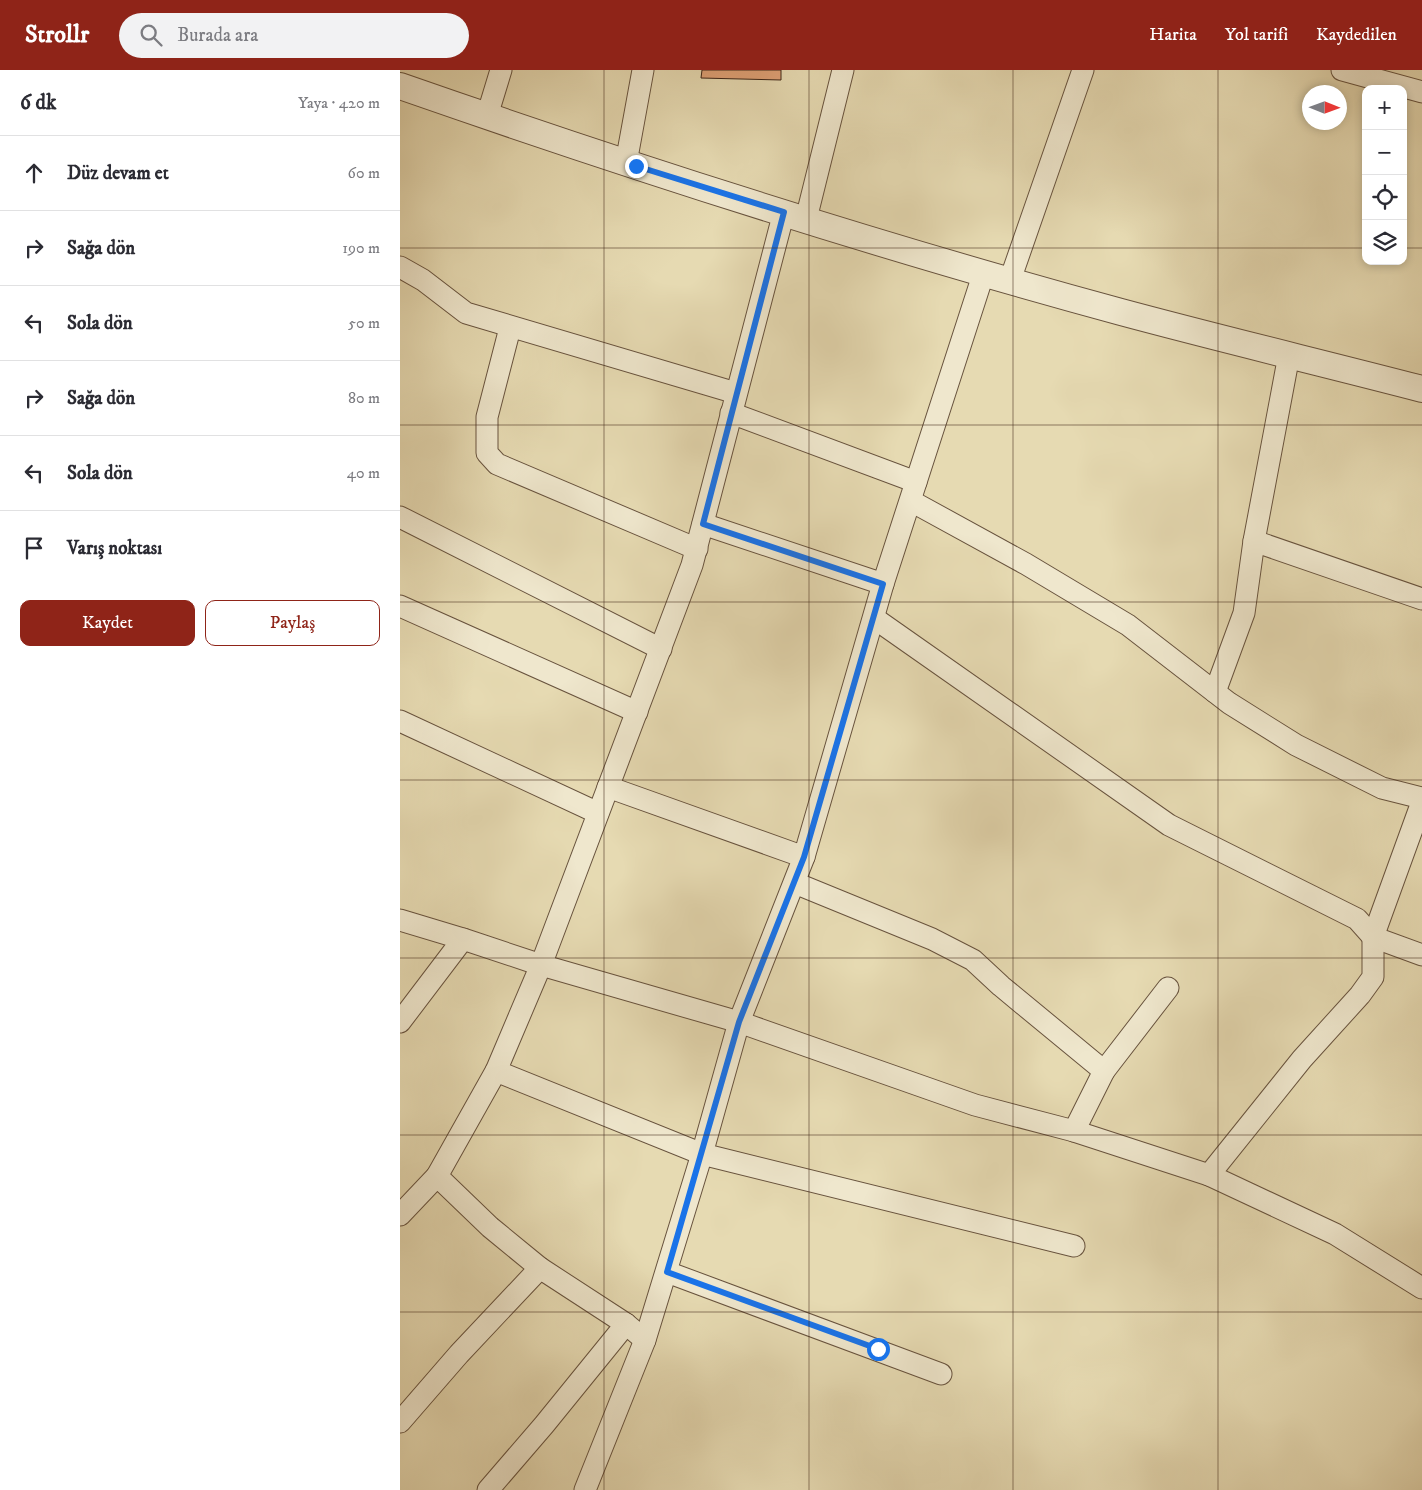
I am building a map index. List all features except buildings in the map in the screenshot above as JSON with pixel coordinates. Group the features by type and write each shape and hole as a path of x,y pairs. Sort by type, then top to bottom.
{"street":[{"path":"487,116 501,70"},
{"path":"626,163 643,70"},
{"path":"400,1215 438,1176 496,1071 541,965 697,549 733,403 843,70"},
{"path":"1010,280 1083,70"},
{"path":"1342,70 1422,92"},
{"path":"400,86 626,163 1010,280 1121,312 1422,388"},
{"path":"400,267 423,280 466,314 733,403 913,491 1026,564 1128,625 1215,692 1304,749 1382,788 1422,800 1373,937 1373,977 1360,995 1302,1059 1209,1175"},
{"path":"585,1490 645,1340 702,1154 739,1022 804,857 883,584 984,272"},
{"path":"510,328 487,418 488,452 497,464 697,549"},
{"path":"1215,692 1244,613 1254,541 1289,354"},
{"path":"400,517 661,649"},
{"path":"703,524 883,584"},
{"path":"1254,541 1422,599"},
{"path":"400,606 637,712"},
{"path":"874,618 1169,825 1357,919 1373,937 1422,955"},
{"path":"400,721 598,813"},
{"path":"608,786 804,857"},
{"path":"795,883 932,940 973,960 1001,986 1104,1071"},
{"path":"400,920 541,965 739,1022 975,1105 1074,1131 1209,1175 1335,1234 1422,1288"},
{"path":"400,1022 464,939"},
{"path":"1074,1131 1104,1071 1168,988"},
{"path":"496,1071 702,1154 1074,1246"},
{"path":"438,1176 490,1227 540,1268 626,1324 645,1340"},
{"path":"400,1422 459,1354 540,1268"},
{"path":"667,1272 941,1374"},
{"path":"488,1490 544,1426 626,1324"}],"route":[{"path":"636,166 680,182 784,212 703,524 883,584 804,857 739,1022 667,1272 878,1349"}]}
